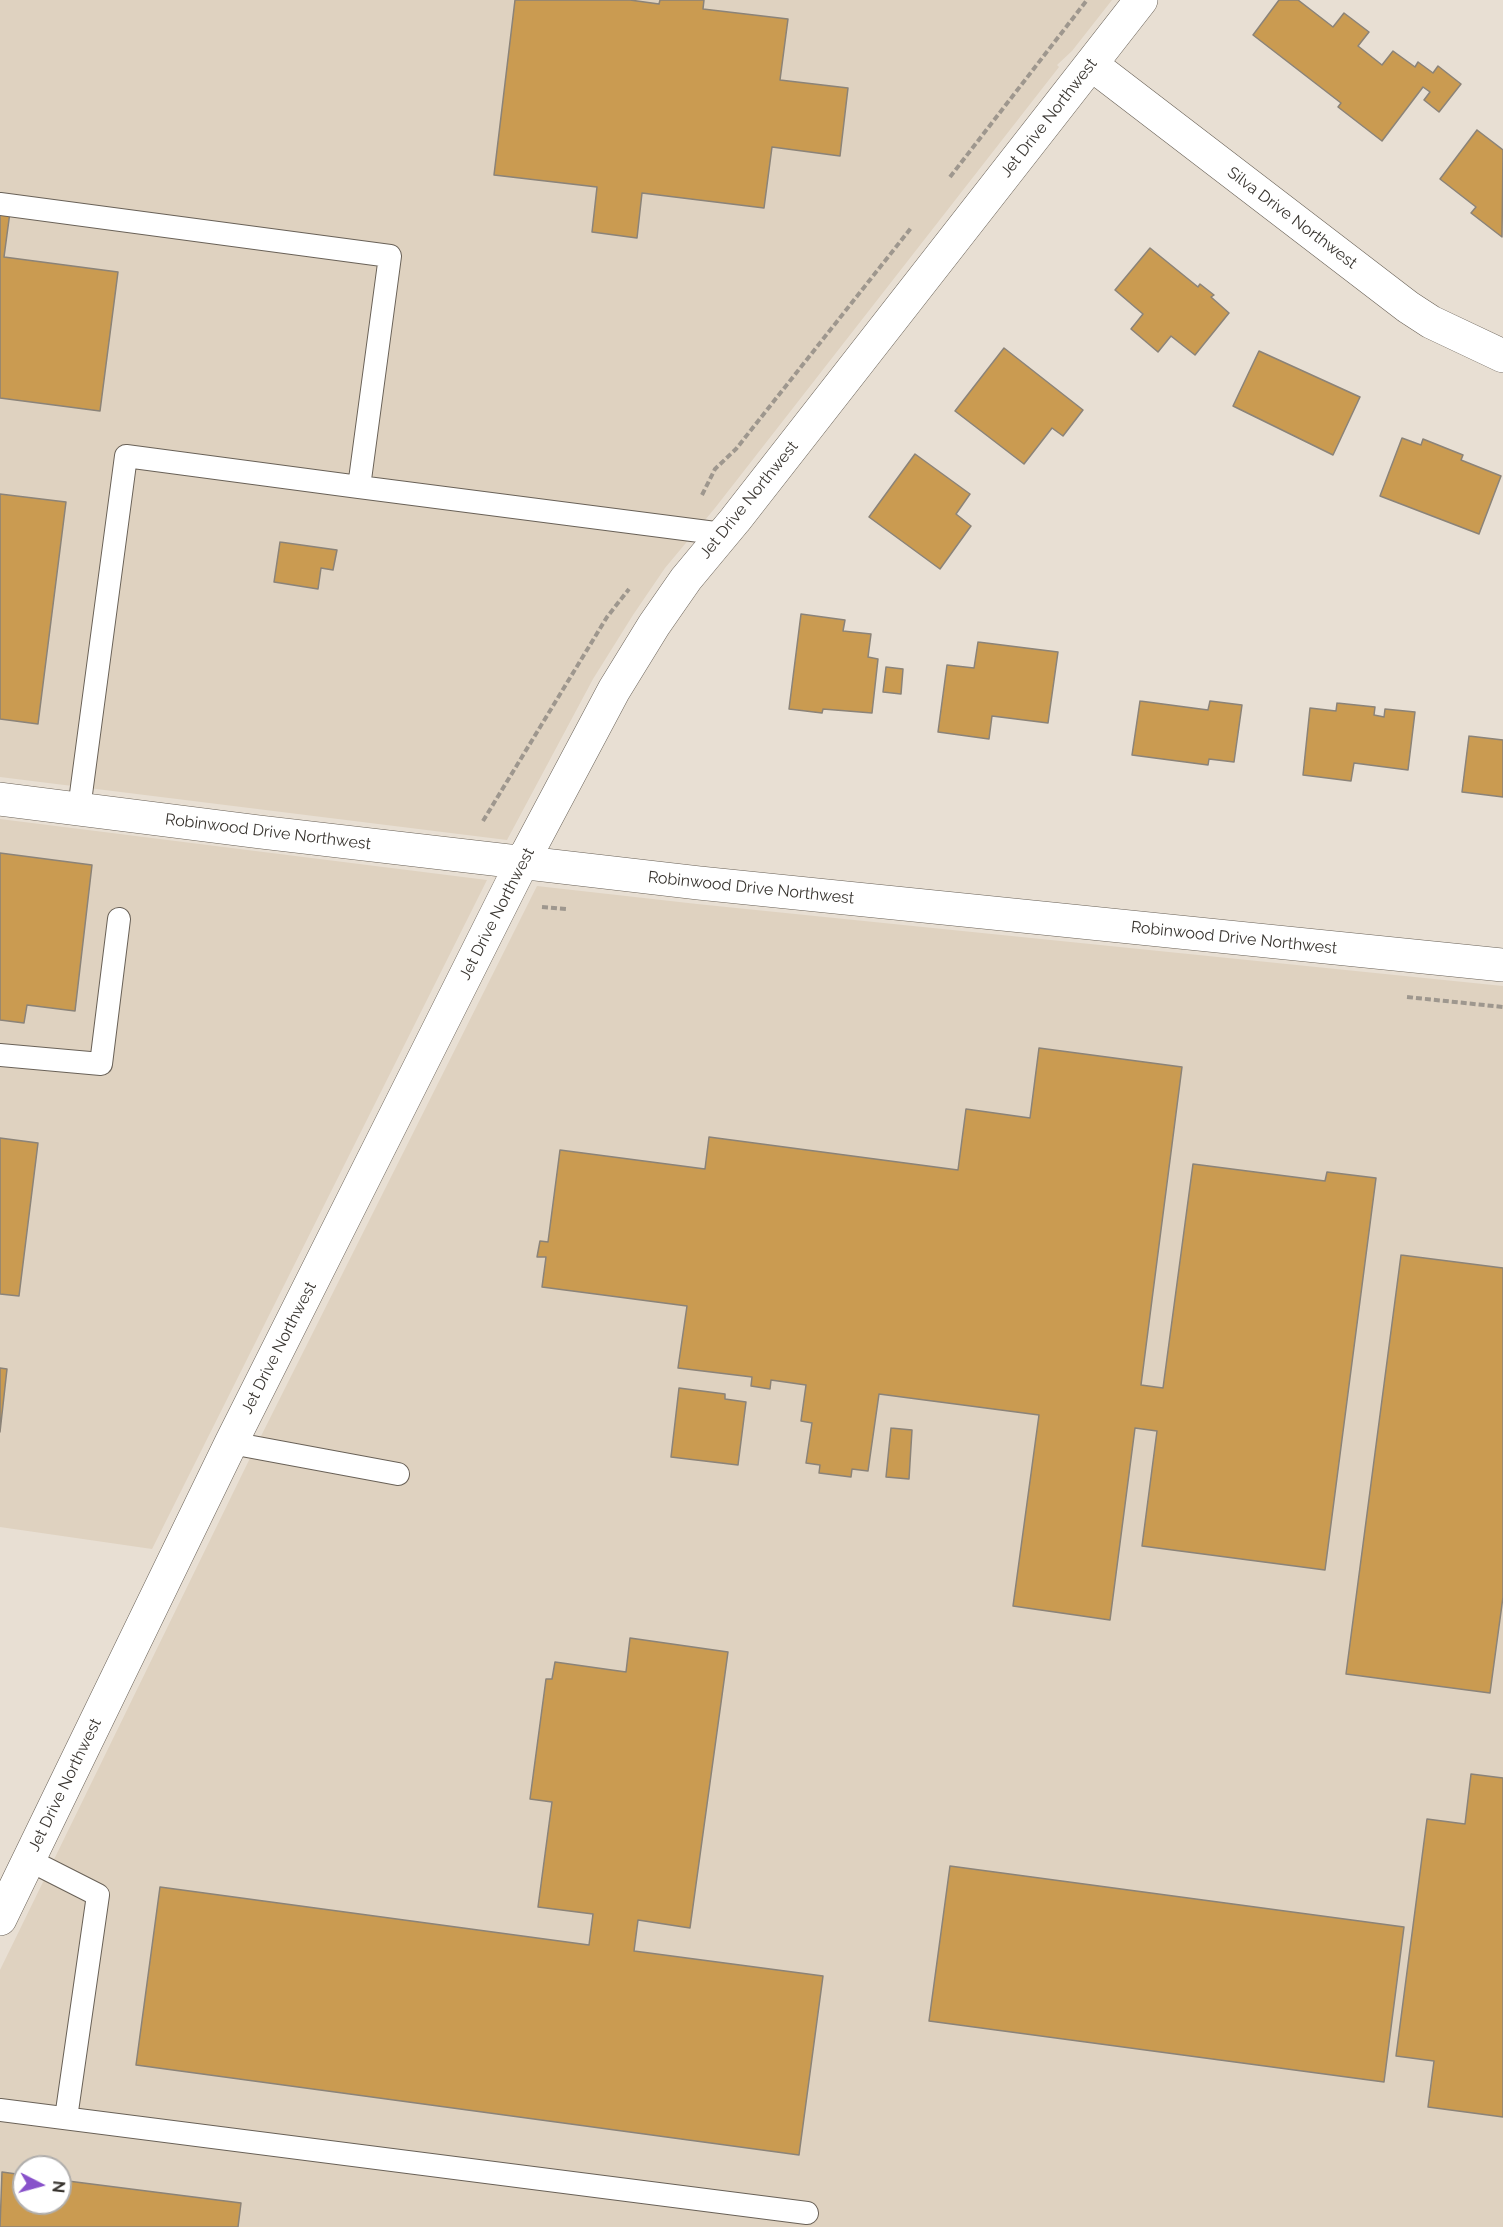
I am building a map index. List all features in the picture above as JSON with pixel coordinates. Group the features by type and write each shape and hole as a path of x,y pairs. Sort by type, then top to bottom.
{"street":[{"name":"Jet Drive Northwest","path":"0,1919 231,1443 522,863 614,690 680,588 1141,0"},
{"name":"Silva Drive Northwest","path":"1091,64 1408,307 1431,322 1503,356"},
{"name":"Robinwood Drive Northwest","path":"0,798 699,884 1503,965"}],"lane":[{"path":"0,204 390,256 358,487"},
{"path":"79,809 126,456 723,534"},
{"path":"0,1055 101,1064 119,919"},
{"path":"231,1443 398,1474"},
{"path":"29,1860 98,1895 66,2118"},
{"path":"0,2110 807,2213"}],"shaded area":[{"path":"0,0 1112,0 1072,51 1057,65 1059,67 715,508 665,568 593,679 507,840 0,777"},
{"path":"0,819 487,880 152,1549 0,1527"},
{"path":"537,886 1503,986 1503,2227 0,2227 0,1970 253,1452"}],"building":[{"path":"515,0 630,0 659,4 660,0 704,0 703,9 788,19 780,80 848,88 840,156 772,147 764,208 642,193 637,238 592,232 597,187 494,175"},
{"path":"1279,0 1298,0 1333,27 1344,13 1369,32 1358,46 1382,65 1393,51 1415,67 1418,62 1433,73 1438,66 1461,84 1439,112 1424,100 1430,92 1423,87 1382,141 1338,107 1341,103 1253,35"},
{"path":"1477,130 1503,150 1502,237 1471,213 1476,207 1440,179"},
{"path":"0,211 10,212 4,257 118,272 100,411 0,398"},
{"path":"1150,248 1198,287 1200,284 1214,295 1211,297 1229,313 1195,355 1171,336 1158,352 1131,329 1143,314 1115,290"},
{"path":"1004,348 1083,410 1063,436 1052,428 1024,464 955,411"},
{"path":"1259,351 1360,397 1333,455 1233,406"},
{"path":"1402,438 1421,445 1423,439 1463,455 1461,460 1501,476 1479,534 1380,496"},
{"path":"915,454 970,494 956,514 971,526 940,569 869,517"},
{"path":"0,494 66,502 38,724 0,719"},
{"path":"280,542 337,550 333,570 321,568 318,589 274,582"},
{"path":"801,614 845,620 843,631 871,634 868,657 878,659 872,713 823,709 822,713 789,709"},
{"path":"978,642 1058,652 1048,723 992,716 989,739 938,732 947,665 974,668"},
{"path":"886,667 903,669 901,694 883,692"},
{"path":"1140,701 1208,710 1210,701 1242,705 1234,762 1209,759 1208,765 1132,755"},
{"path":"1337,703 1375,707 1374,715 1384,717 1385,709 1415,712 1408,770 1354,763 1351,781 1303,775 1310,708 1336,711"},
{"path":"1469,736 1503,740 1503,797 1462,792"},
{"path":"0,853 92,865 75,1011 27,1005 24,1023 0,1020"},
{"path":"1039,1048 1182,1067 1141,1385 1163,1388 1193,1164 1325,1181 1327,1172 1376,1178 1325,1570 1142,1546 1157,1431 1135,1428 1110,1620 1013,1606 1039,1415 879,1394 868,1471 852,1469 851,1477 819,1473 820,1465 806,1463 812,1423 801,1421 806,1385 771,1380 770,1389 751,1386 752,1377 678,1368 687,1306 542,1287 546,1257 537,1257 540,1241 548,1242 560,1150 705,1169 709,1137 958,1170 966,1109 1030,1118"},
{"path":"0,1138 38,1143 19,1296 0,1294"},
{"path":"1401,1255 1503,1268 1503,1597 1490,1693 1346,1674"},
{"path":"0,1368 7,1369 0,1432"},
{"path":"679,1388 725,1394 725,1399 746,1402 738,1465 671,1457"},
{"path":"891,1428 912,1430 909,1479 886,1477"},
{"path":"630,1638 728,1652 690,1928 638,1920 634,1951 823,1976 799,2155 136,2065 160,1887 589,1945 593,1914 538,1907 552,1802 530,1799 546,1679 552,1679 555,1662 626,1672"},
{"path":"1471,1774 1503,1778 1503,2117 1428,2107 1434,2061 1396,2056 1427,1819 1465,1824"},
{"path":"950,1866 1404,1927 1384,2082 929,2021"},
{"path":"2,2172 12,2173 12,2215 72,2215 72,2182 241,2203 238,2227 0,2227"}]}
